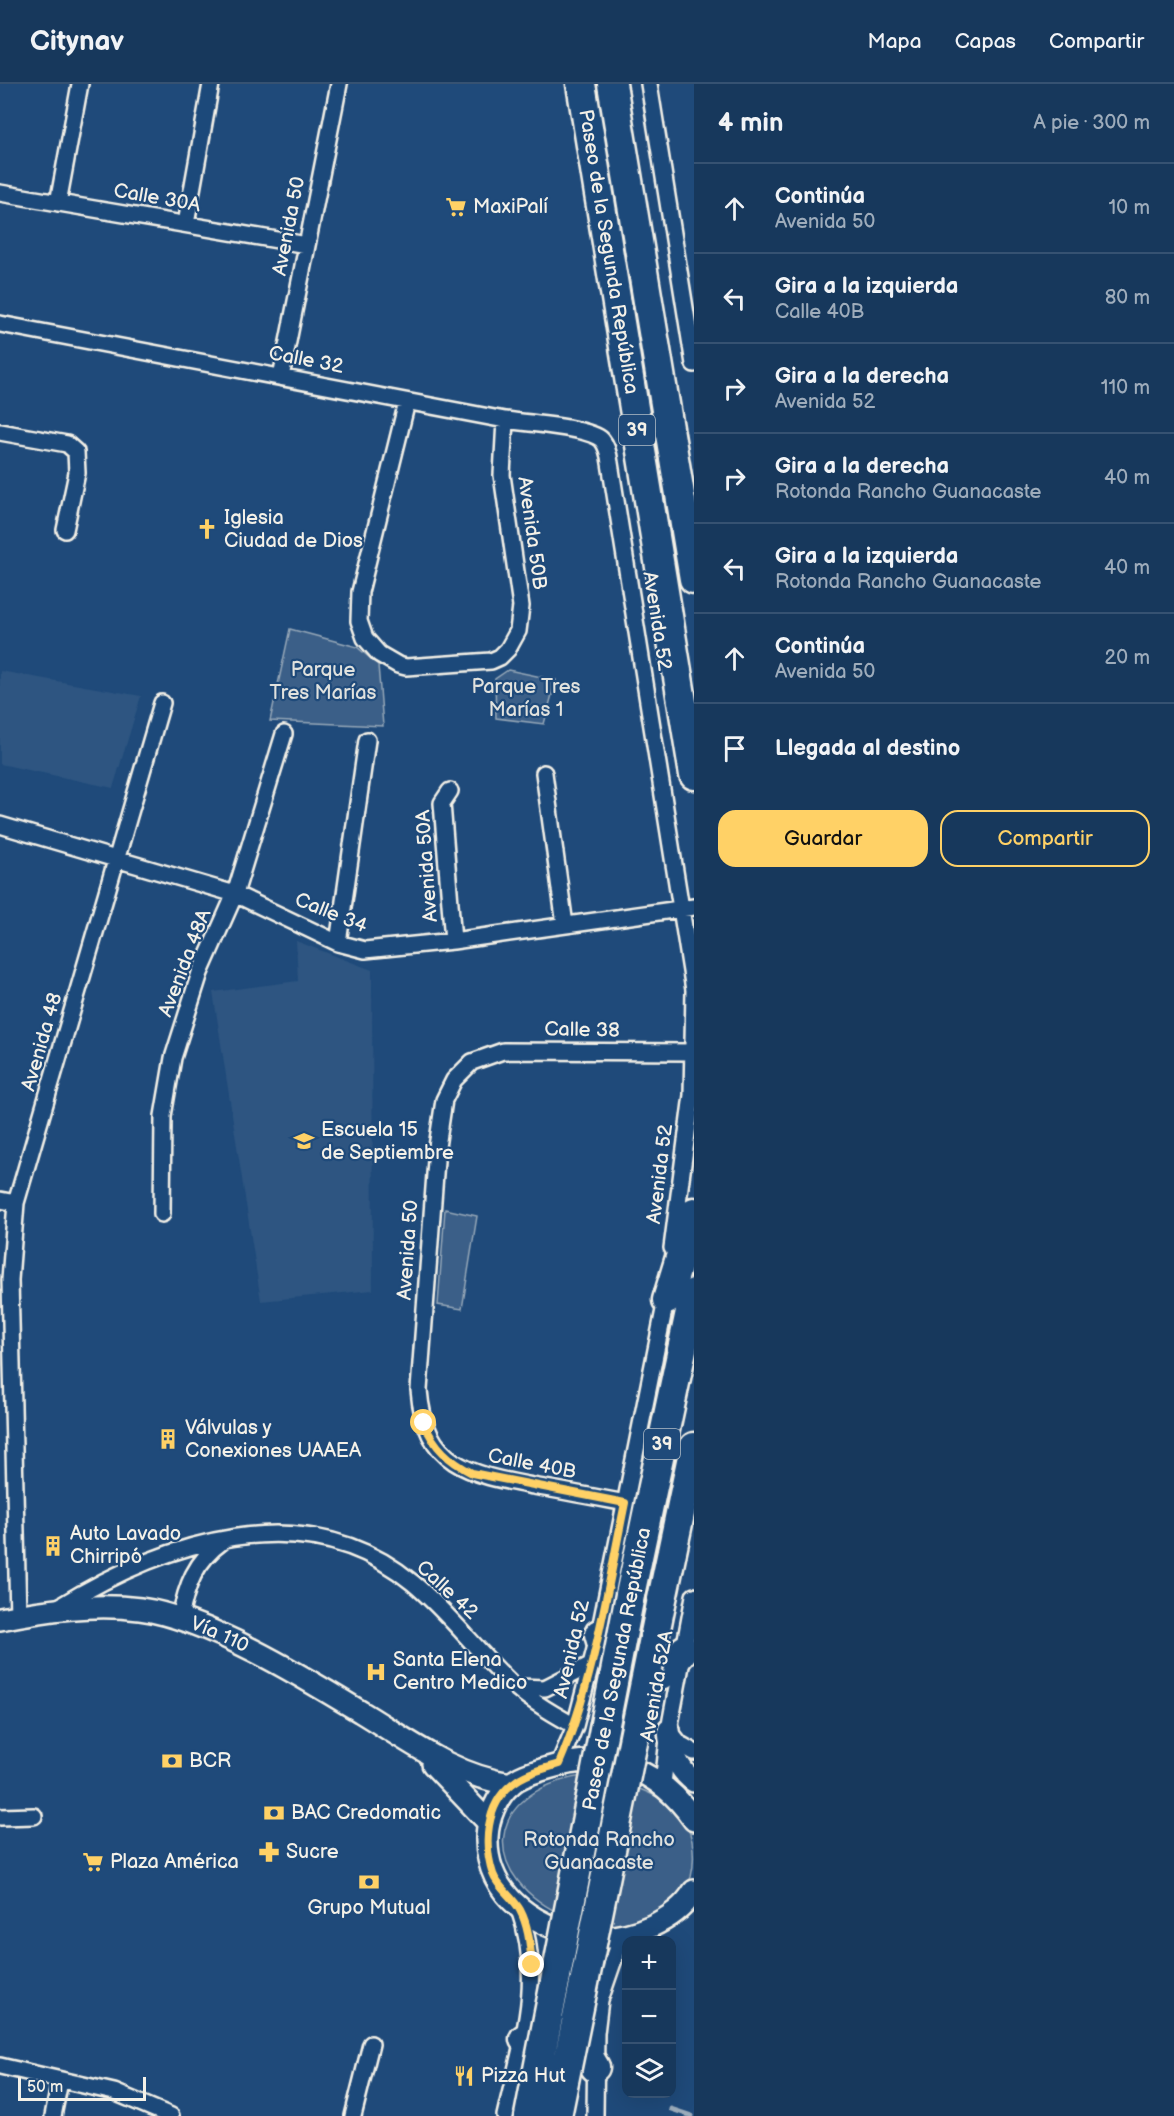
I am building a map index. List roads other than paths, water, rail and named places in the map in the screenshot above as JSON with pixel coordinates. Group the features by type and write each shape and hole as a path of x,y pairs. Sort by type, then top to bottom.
{"highway":[{"name":"Paseo de la Segunda República","path":"581,84 694,775"},
{"name":"Paseo de la Segunda República","path":"612,84 694,579"},
{"path":"667,1300 694,1212"},
{"name":"Paseo de la Segunda República","path":"529,2116 630,1595 694,1293"},
{"name":"Paseo de la Segunda República","path":"557,2116 694,1447"},
{"path":"599,1634 610,1665 621,1677 633,1682 651,1679 664,1673 684,1650"},
{"path":"524,2040 537,2037 566,2038 588,2054 595,2067"}],"main road":[{"name":"Vía 110","path":"9,1618 52,1610 98,1606 141,1609 180,1619 231,1640 361,1712 415,1747 471,1775 511,1784"},
{"path":"669,1730 669,1742 677,1762 694,1781"},
{"name":"Vía 110","path":"415,1747 459,1788 488,1822"},
{"path":"694,1820 688,1802 650,1776 616,1763 582,1760 527,1774 511,1784 499,1799 488,1822 487,1845 493,1875 519,1909 541,1923 577,1936 605,1938 622,1936 661,1922 688,1901 694,1891"}],"street":[{"path":"58,202 80,84"},
{"path":"186,224 211,84"},
{"name":"Avenida 50","path":"281,377 339,84"},
{"path":"649,84 694,364"},
{"name":"Calle 30A","path":"0,193 307,245"},
{"name":"Calle 32","path":"0,324 407,402 592,434 602,440"},
{"name":"Avenida 50B","path":"407,402 360,592 359,621 370,645 385,658 406,668 491,661 501,657 518,631 521,606 502,475 505,420"},
{"path":"0,432 67,444 78,456 77,473 65,530"},
{"name":"Avenida 52","path":"559,1764 575,1726 599,1634 667,1300 692,1095 694,990 688,908 610,463 602,440"},
{"name":"Avenida 48","path":"9,1618 10,1291 16,1203 162,703"},
{"name":"Avenida 48A","path":"162,1214 162,1136 173,1058 200,973 235,894 284,734"},
{"path":"338,943 367,740"},
{"path":"544,773 565,925"},
{"name":"Avenida 50A","path":"450,791 442,803 453,941"},
{"name":"Calle 34","path":"0,825 235,894 338,943 370,950 453,941 688,908"},
{"name":"Calle 38","path":"472,1062 503,1051 693,1052"},
{"name":"Avenida 50","path":"439,1449 424,1423 419,1390 437,1147 448,1089 462,1070 472,1062"},
{"path":"0,1200 16,1203"},
{"name":"Calle 40B","path":"439,1449 459,1467 484,1477 625,1503"},
{"name":"Calle 42","path":"52,1610 95,1584 140,1563 187,1547 231,1536 284,1534 309,1538 347,1547 386,1564 412,1583 513,1685 554,1715 575,1726"},
{"path":"180,1619 194,1571 210,1551 231,1536"},
{"name":"Avenida 52A","path":"663,1784 669,1730 694,1596"},
{"path":"513,1685 529,1689 545,1688 590,1665"},
{"path":"669,1730 680,1744 694,1752"},
{"path":"0,1817 34,1816"},
{"path":"504,2116 524,2040 531,1996 532,1965 529,1935 519,1909"},
{"path":"595,2116 595,2067 600,2000 622,1936"},
{"path":"353,2116 371,2044"},
{"path":"0,2066 114,2092 171,2116"},
{"path":"53,2116 60,2081"}],"waterway":[{"path":"671,2109 692,2116"}],"place":[{"name":"MaxiPalí","path":"456,207"},
{"name":"Iglesia Ciudad de Dios","path":"207,529"},
{"name":"Escuela 15 de Septiembre","path":"304,1141"},
{"name":"Válvulas y Conexiones UAAEA","path":"168,1439"},
{"name":"Auto Lavado Chirripó","path":"53,1546"},
{"name":"Santa Elena Centro Medico","path":"376,1672"},
{"name":"BCR","path":"172,1761"},
{"name":"BAC Credomatic","path":"274,1813"},
{"name":"Sucre","path":"269,1852"},
{"name":"Plaza América","path":"93,1862"},
{"name":"Grupo Mutual","path":"369,1882"},
{"name":"Pizza Hut","path":"464,2076"}],"park label":[{"name":"Parque Tres Marías","path":"323,682"},
{"name":"Parque Tres Marías 1","path":"526,698"},
{"name":"Rotonda Rancho Guanacaste","path":"599,1852"}]}
